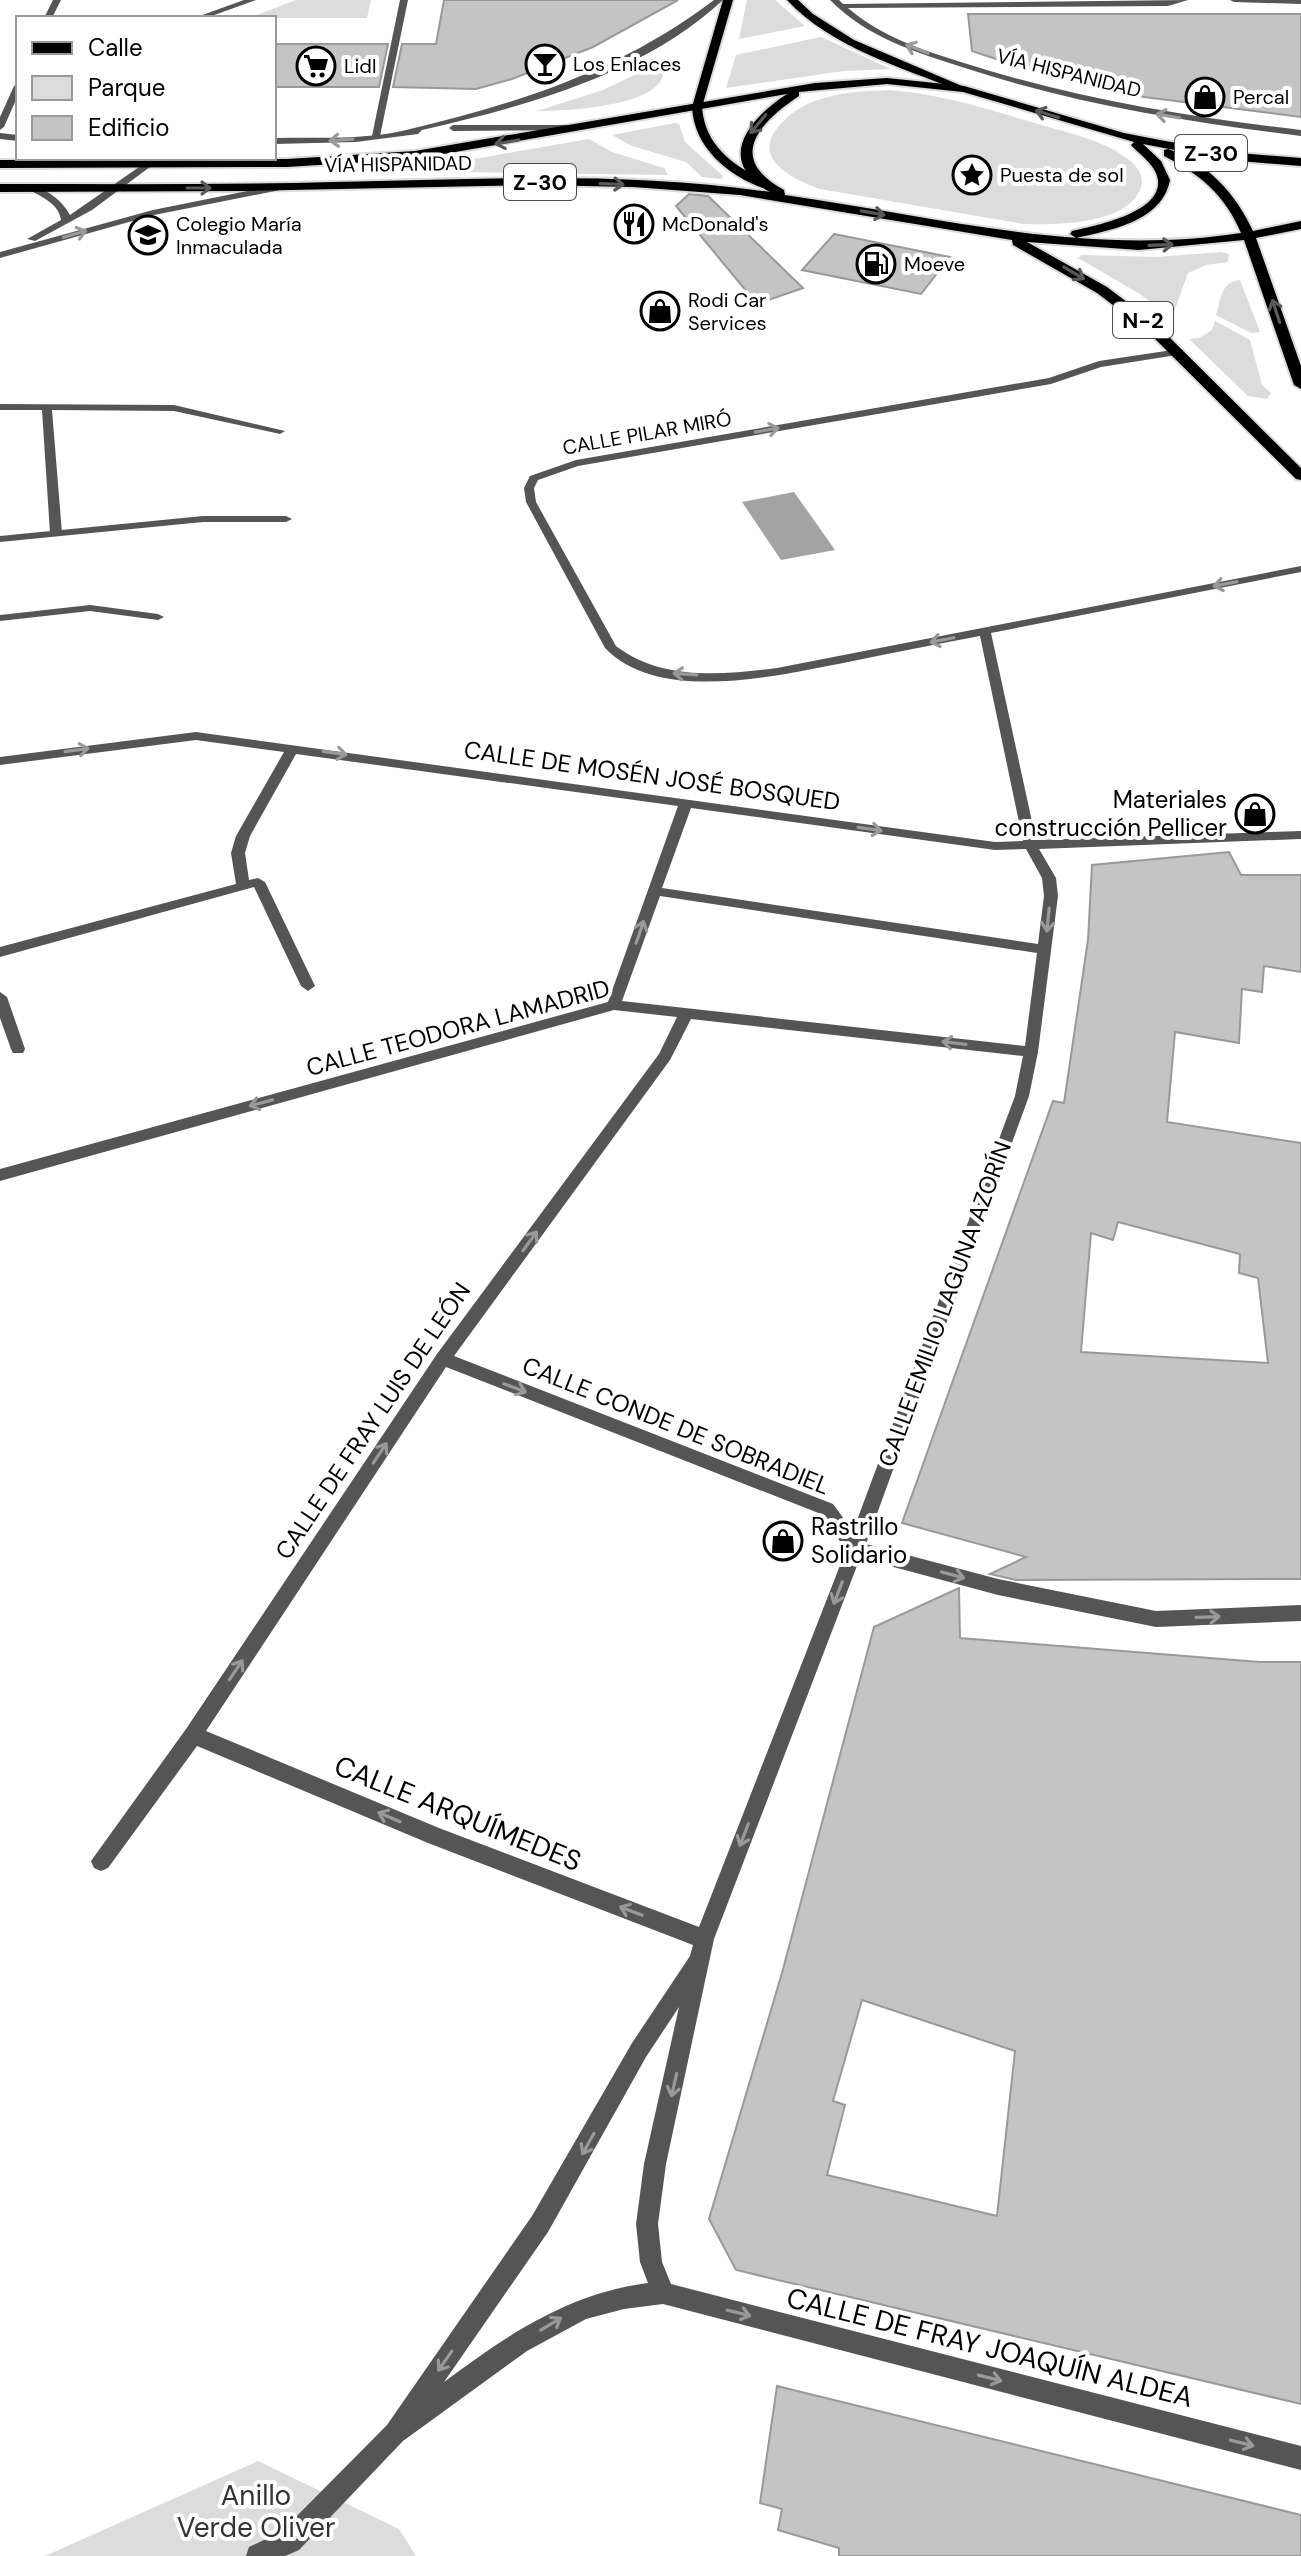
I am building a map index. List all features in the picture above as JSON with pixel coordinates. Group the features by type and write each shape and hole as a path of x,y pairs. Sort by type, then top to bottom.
{"highway":[{"name":"VÍA HISPANIDAD","path":"276,160 366,159 461,150 815,86 887,81 964,89 1122,136 1227,156 1301,162"},
{"name":"VÍA HISPANIDAD","path":"796,200 763,185 746,162 745,153 750,132 783,101 815,86"},
{"name":"VÍA HISPANIDAD","path":"1027,239 1105,229 1132,219 1159,200 1164,187 1157,162 1122,136"},
{"path":"1122,136 1159,149 1198,169 1234,204 1251,237 1301,385"},
{"name":"VÍA HISPANIDAD","path":"0,164 260,160"},
{"name":"VÍA HISPANIDAD","path":"0,188 561,182 680,186 796,200 1027,239 1140,246 1251,237 1301,225"},
{"name":"N-2","path":"1006,236 1102,290 1179,352 1301,476"}],"main road":[{"path":"728,0 697,107 698,129 710,147 737,170 763,185"},
{"path":"792,0 847,40 964,89"}],"street":[{"path":"204,16 252,0"},
{"path":"376,136 404,0"},
{"path":"408,131 520,101 597,75 660,44 719,0"},
{"path":"838,3 1168,4 1184,0"},
{"path":"1234,0 1301,2"},
{"name":"VÍA HISPANIDAD","path":"838,3 867,27 895,41 966,67 1056,93 1170,117 1301,133"},
{"path":"1,133 16,92"},
{"name":"VÍA HISPANIDAD","path":"276,141 493,126 584,128"},
{"path":"0,255 65,223 121,188 154,161"},
{"path":"0,255 153,213 283,187"},
{"path":"33,188 61,206 66,216 65,223"},
{"name":"CALLE PILAR MIRÓ","path":"1179,352 1099,364 1051,381 576,463 534,478 529,488 531,502 611,648 632,665 648,670 746,676 1301,569"},
{"path":"0,407 174,408 280,431"},
{"path":"47,409 56,533"},
{"path":"0,539 203,519 286,519"},
{"path":"0,618 90,608 158,617"},
{"name":"CALLE EMILIO LAGUNA AZORÍN","path":"395,2433 523,2341 563,2317 633,2296 663,2293 651,2262 647,2224 655,2164 702,1948 855,1549 1022,1096 1031,1052 1051,896 1049,878 1031,847 985,632"},
{"name":"CALLE DE MOSÉN JOSÉ BOSQUED","path":"0,761 196,736 966,842 1031,847 1301,835"},
{"path":"243,886 238,853 243,836 293,748"},
{"path":"614,1005 686,803"},
{"path":"0,952 258,882 308,986"},
{"path":"654,891 1045,950"},
{"path":"0,997 18,1049"},
{"name":"CALLE TEODORA LAMADRID","path":"0,1175 614,1005 1031,1052"},
{"name":"CALLE DE FRAY LUIS DE LEÓN","path":"101,1861 193,1735 443,1359 677,1039 687,1012"},
{"name":"CALLE CONDE DE SOBRADIEL","path":"443,1359 827,1509 855,1549"},
{"path":"855,1549 998,1587 1156,1619 1301,1613"},
{"name":"CALLE ARQUÍMEDES","path":"193,1735 702,1948"},
{"name":"CALLE EMILIO LAGUNA AZORÍN","path":"258,2556 289,2549 395,2433 540,2224 639,2050 702,1948"},
{"name":"CALLE DE FRAY JOAQUÍN ALDEA","path":"663,2293 1301,2458"}],"green space":[{"path":"296,0 371,0 367,18 254,16"},
{"path":"747,0 775,0 805,26 739,39"},
{"path":"821,37 891,69 844,71 726,88 736,55"},
{"path":"668,59 659,83 636,98 602,106 537,111 603,90"},
{"path":"889,90 968,104 1097,142 1132,163 1140,174 1141,187 1134,200 1107,216 1071,223 1024,224 820,189 798,180 772,158 769,148 771,138 783,122 800,108 833,96"},
{"path":"679,124 685,142 723,176 722,179 702,177 686,162 632,146 612,135"},
{"path":"589,139 612,152 664,168 668,175 458,172 457,162"},
{"path":"1229,254 1228,262 1206,265 1188,273 1173,315 1169,316 1140,294 1078,258 1081,255 1157,257"},
{"path":"1240,280 1260,332 1251,333 1216,315 1225,287"},
{"path":"1215,321 1250,340 1262,385 1271,393 1267,399 1248,396 1189,339 1199,338 1212,330"},
{"name":"Anillo Verde Oliver","path":"258,2461 399,2529 416,2556 45,2556"}],"shaded area":[{"path":"794,492 835,550 781,560 742,502"}],"building":[{"path":"444,0 678,0 593,47 512,79 476,89 393,87 402,44 436,44"},
{"path":"968,14 1301,14 1301,117 1144,97 1008,63 972,51"},
{"name":"Lidl","path":"276,44 388,44 379,87 276,87"},
{"path":"689,194 708,196 803,288 757,304 676,206"},
{"name":"Moeve","path":"834,234 950,257 921,294 802,270"},
{"path":"1229,852 1241,875 1301,875 1301,972 1264,966 1262,992 1242,989 1239,1043 1175,1032 1167,1122 1301,1143 1301,1579 1016,1580 990,1574 1026,1557 902,1523 1053,1101 1064,1103 1088,940 1092,865","holes":["1118,1222 1240,1254 1239,1273 1258,1278 1268,1363 1081,1352 1091,1233 1113,1240"]},
{"path":"959,1588 960,1638 1260,1662 1301,1662 1301,2404 736,2270 709,2219 782,1973 874,1627","holes":["862,2000 1015,2051 997,2216 827,2175 845,2105 833,2101"]},
{"path":"777,2386 1301,2515 1301,2556 839,2556 839,2548 778,2530 782,2509 760,2503"}],"place":[{"name":"Los Enlaces","path":"545,64"},
{"name":"Lidl","path":"316,66"},
{"name":"Percal","path":"1205,97"},
{"name":"Puesta de sol","path":"972,175"},
{"name":"McDonald's","path":"634,224"},
{"name":"Colegio María Inmaculada","path":"148,235"},
{"name":"Moeve","path":"876,264"},
{"name":"Rodi Car Services","path":"660,311"},
{"name":"Materiales construcción Pellicer","path":"1255,814"},
{"name":"Rastrillo Solidario","path":"783,1541"}]}
